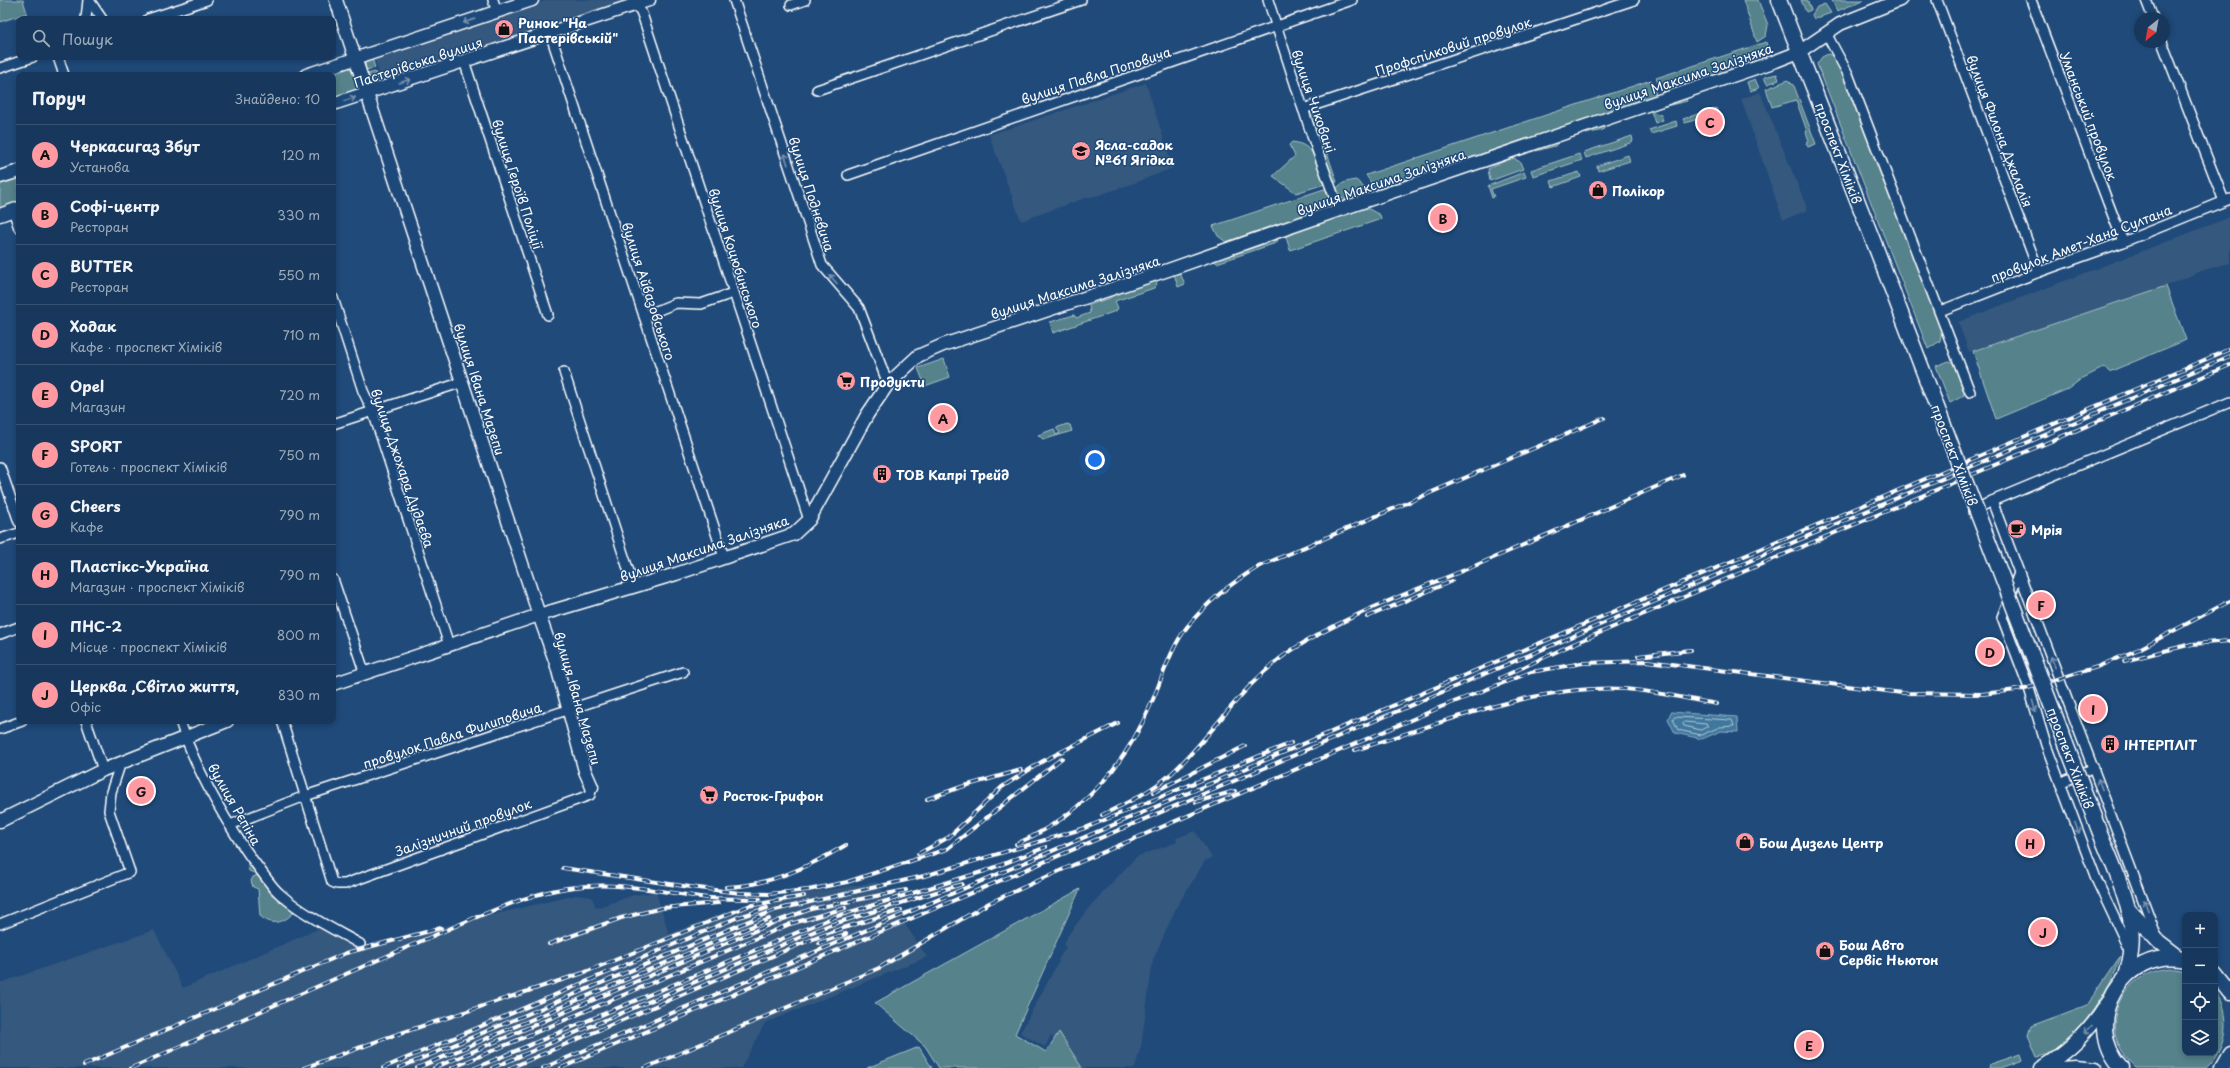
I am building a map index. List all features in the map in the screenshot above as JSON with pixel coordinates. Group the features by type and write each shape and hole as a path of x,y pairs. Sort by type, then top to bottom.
{"main road":[{"name":"вулиця Івана Мазепи","path":"336,0 556,663 585,771 592,787"},
{"name":"Пастерівська вулиця","path":"315,72 532,0"},
{"name":"Пастерівська вулиця","path":"336,103 368,94 649,0"},
{"name":"проспект Хіміків","path":"1779,0 1876,248 2130,911"},
{"name":"вулиця Максима Залізняка","path":"336,683 539,615 634,587 794,534 809,520 867,415 888,384 918,356 943,345 1168,270 1799,52 1840,24 1900,0"},
{"path":"0,177 16,172"},
{"path":"0,215 16,209"},
{"path":"0,822 103,770 219,724"},
{"path":"2130,911 2159,942 2182,958"},
{"path":"2126,975 2132,954 2133,932 2130,911"},
{"path":"2041,1068 2058,1058 2078,1040 2100,1015 2126,975 2135,968 2156,959 2182,958"},
{"path":"2218,971 2230,975"},
{"path":"2218,978 2230,993"},
{"path":"2110,998 2105,1025 2106,1039 2111,1052 2122,1068"},
{"path":"2041,1068 2075,1066 2096,1068"}],"street":[{"path":"86,16 89,0"},
{"path":"89,0 100,16"},
{"path":"157,16 207,0"},
{"path":"493,0 497,12"},
{"name":"вулиця Поднєвича","path":"734,0 822,265 859,308 888,384"},
{"path":"791,5 805,0"},
{"path":"817,90 1081,0"},
{"name":"вулиця Чиковані","path":"1268,0 1302,109 1339,210"},
{"name":"вулиця Павла Поповича","path":"848,175 1046,105 1276,28 1286,22 1352,0"},
{"name":"Профспілковий провулок","path":"1302,109 1634,0"},
{"name":"вулиця Филона Джалалія","path":"1936,0 2039,272"},
{"name":"Уманський провулок","path":"2031,0 2124,242"},
{"path":"2146,0 2151,12"},
{"name":"вулиця Коцюбинського","path":"637,4 642,14 809,520"},
{"name":"вулиця Айвазовського","path":"550,33 724,557"},
{"path":"1826,33 1848,74 1970,392"},
{"path":"2164,48 2227,200"},
{"path":"0,68 24,60"},
{"path":"59,60 63,72"},
{"name":"вулиця Героїв Поліції","path":"464,61 548,315"},
{"name":"провулок Амет-Хана Султана","path":"1940,311 2039,272 2124,242 2227,200"},
{"path":"644,316 676,303 701,304 733,293"},
{"name":"вулиця Джохара Дудаєва","path":"336,307 363,391 373,412 449,645"},
{"path":"564,372 634,587"},
{"path":"336,423 463,382"},
{"path":"2008,602 1972,510 2230,402"},
{"path":"0,467 16,513"},
{"path":"1992,501 2159,942"},
{"path":"1984,538 2002,528"},
{"path":"0,539 16,534"},
{"path":"2019,573 2002,616 2029,688 2046,745 2060,783 2098,881 2132,954"},
{"path":"336,588 365,674"},
{"path":"0,634 16,628"},
{"name":"провулок Павла Филиповича","path":"230,825 305,796 683,672"},
{"path":"0,729 16,723"},
{"path":"87,724 103,770"},
{"name":"вулиця Рєпіна","path":"181,724 196,762 239,844 279,893 302,911 360,944"},
{"path":"283,724 305,796"},
{"path":"0,924 130,872 109,811 110,792 121,762"},
{"path":"2060,783 2094,768"},
{"name":"Залізничний провулок","path":"305,796 332,882 337,884 345,884 590,795 592,787"}],"shaded area":[{"name":"Ринок \"На Пастерівській\"","path":"548,0 632,0 382,83 374,57"},
{"name":"Ясла-садок №61 Ягідка","path":"1146,83 1173,168 1132,184 1096,196 1085,198 1021,221 989,135"},
{"path":"1760,92 1808,210 1783,220 1741,99"},
{"path":"2230,217 2230,263 2204,270 2166,286 1969,352 1958,322"},
{"path":"1195,831 1212,858 1205,861 1176,908 1153,960 1141,1047 1135,1068 1078,1068 1051,1035 1045,1047 1020,1033 1066,947 1064,945 1068,935 1091,905 1136,857 1177,842 1176,838"},
{"path":"877,882 927,957 765,1023 741,1068 0,1068 0,983 154,930 183,988 327,925 365,945 576,895 592,897 596,908 634,895 656,892 669,934 755,901"}],"green space":[{"path":"0,0 23,0 27,13 0,22"},
{"path":"1743,0 1758,0 1768,25 1766,36 1757,42"},
{"path":"1801,0 1807,0 1811,10 1806,12"},
{"path":"1832,0 1864,0 1837,11"},
{"path":"1825,4 1831,13 1814,19 1812,15 1817,7"},
{"path":"1766,42 1769,54 1762,59 1662,93 1656,78"},
{"path":"1828,54 1837,58 1942,329 1940,341 1928,349 1817,64 1822,57"},
{"path":"372,58 375,68 366,70 365,62"},
{"path":"348,67 355,72 360,86 358,90 336,99 336,72 333,72"},
{"path":"375,72 379,84 371,82 368,74"},
{"path":"1777,74 1779,80 1767,84 1764,77"},
{"path":"1755,79 1759,88 1750,91 1747,82"},
{"path":"1651,80 1656,95 1470,160 1375,189 1366,175"},
{"path":"1788,80 1794,86 1816,144 1808,147 1806,143 1809,141 1807,131 1796,100 1772,107 1766,89"},
{"path":"1686,98 1687,101 1662,107 1663,106"},
{"path":"1716,108 1718,113 1685,123 1683,119"},
{"path":"1312,109 1337,182 1332,183 1308,112"},
{"path":"1651,111 1661,115 1663,120 1655,123"},
{"path":"1676,121 1677,126 1651,134 1649,130"},
{"path":"1603,125 1605,127 1603,130 1586,134 1586,132"},
{"path":"1632,136 1633,141 1630,143 1586,158 1584,152"},
{"path":"1292,142 1300,144 1311,151 1318,163 1325,184 1296,193 1273,176 1295,156 1289,145"},
{"path":"1556,142 1558,143 1555,146 1536,151 1537,148"},
{"path":"1579,154 1582,160 1533,176 1531,170"},
{"path":"1628,155 1630,161 1598,171 1597,166"},
{"path":"1512,157 1520,162 1523,169 1490,181 1488,169"},
{"path":"1524,172 1526,177 1491,189 1494,197 1492,198 1488,186"},
{"path":"1579,172 1581,177 1553,187 1551,181"},
{"path":"16,177 16,205 0,211 0,183"},
{"path":"1356,180 1370,193 1351,200 1346,200 1338,196 1335,191 1341,184"},
{"path":"1327,188 1329,198 1326,207 1226,242 1218,236 1213,226"},
{"path":"1365,207 1380,215 1381,219 1290,250 1286,237 1290,232"},
{"path":"1275,238 1278,240 1276,243 1217,263 1214,261"},
{"path":"1179,271 1185,284 1178,287 1174,274"},
{"path":"1155,280 1157,284 1154,288 1115,301 1118,308 1116,311 1053,333 1050,322 1074,315 1076,318 1090,313 1089,305 1110,298 1118,291"},
{"path":"2166,286 2186,340 2109,372 2105,367 2081,379 2068,389 1996,419 1973,351"},
{"path":"944,359 950,377 925,386 918,368"},
{"path":"1949,361 1954,363 1964,392 1963,396 1950,403 1936,366"},
{"path":"1067,424 1070,425 1072,431 1046,439 1043,439 1038,435 1054,429 1056,435 1060,433 1056,428"},
{"path":"247,859 256,872 254,873 249,871"},
{"path":"257,875 271,894 294,912 286,919 273,922 260,916 258,889 253,887 251,881 253,877"},
{"path":"1080,889 1015,1034 1046,1052 1059,1032 1082,1068 939,1068 925,1046 875,1003"},
{"path":"2121,955 2110,983 2089,1016 2063,1044 2050,1053 2037,1057 2028,1035 2031,1026 2087,1005"},
{"path":"2175,968 2182,969 2182,1056 2216,1056 2206,1068 2136,1068 2123,1053 2116,1037 2115,1020 2118,1004 2127,990 2139,979 2155,971"},
{"path":"2218,996 2225,1020 2223,1041 2218,1052"},
{"path":"919,1047 932,1068 867,1068"},
{"path":"2020,1054 2022,1060 2000,1068 1989,1068 1990,1064"}],"water":[{"path":"1671,712 1737,717 1738,732 1721,731 1702,739 1675,733 1668,719"}],"railway":[{"path":"543,1068 2230,349"},
{"path":"561,1068 2230,356"},
{"path":"1500,678 1571,645 2230,365"},
{"path":"1016,844 1039,833 1060,820 1097,788 1113,769 1140,727 1171,654 1181,636 1203,609 1238,580 1258,567 1604,418"},
{"path":"1102,815 1148,791 1172,773 1202,742 1258,677 1274,663 1313,637 1357,615 1499,556 1683,475"},
{"path":"1367,617 1452,581"},
{"path":"645,1068 879,968 989,903 1064,869 1441,707 1531,672 1583,663 1647,661 1902,693 1982,694 2025,689 2097,667 2139,649 2230,601"},
{"path":"2124,661 2192,644 2230,641"},
{"path":"1638,656 1691,650"},
{"path":"1355,750 1488,708 1522,699 1557,693 1591,689 1624,689 1659,693 1717,704"},
{"path":"918,854 949,837 1002,787 1043,761 1118,723"},
{"path":"399,1068 775,910 924,876 1085,828 1291,743"},
{"path":"1154,792 1245,746"},
{"path":"563,868 740,893 768,894 808,890 847,882 947,849 1062,758"},
{"path":"927,799 961,787 1021,770"},
{"path":"1196,802 1235,791"},
{"path":"726,887 758,883 789,874 846,845"},
{"path":"475,1068 834,917 985,871 1046,847"},
{"path":"492,1068 827,926 962,884"},
{"path":"131,1068 474,918 520,900 543,893 567,888 601,885 634,887 707,898 760,899"},
{"path":"434,1068 778,921 811,909 906,890"},
{"path":"304,1068 386,1038 583,973 748,906 804,896"},
{"path":"549,944 621,918 662,908 718,903"},
{"path":"383,1068 736,918 767,908"},
{"path":"452,1068 790,924 845,908"},
{"path":"510,1068 803,943 834,931 901,910"},
{"path":"417,1068 769,919"},
{"path":"84,1065 346,953 441,928"},
{"path":"819,943 846,934"}],"place":[{"name":"Ринок \"На Пастерівській\"","path":"504,29"},
{"name":"BUTTER","path":"1710,122"},
{"name":"Ясла-садок №61 Ягідка","path":"1081,151"},
{"name":"Полікор","path":"1598,190"},
{"name":"Софі-центр","path":"1443,218"},
{"name":"Продукти","path":"846,381"},
{"name":"Черкасигаз Збут","path":"943,418"},
{"name":"ТОВ Капрі Трейд","path":"882,474"},
{"name":"Мрія","path":"2017,529"},
{"name":"SPORT","path":"2041,605"},
{"name":"Ходак","path":"1990,652"},
{"name":"ПНС-2","path":"2093,709"},
{"name":"ІНТЕРПЛІТ","path":"2110,744"},
{"name":"Cheers","path":"141,791"},
{"name":"Росток-Грифон","path":"709,795"},
{"name":"Бош Дизель Центр","path":"1745,842"},
{"name":"Пластікс-Україна","path":"2030,843"},
{"name":"Церква ,Світло життя,","path":"2043,932"},
{"name":"Бош Авто Сервіс Ньютон","path":"1825,951"},
{"name":"Opel","path":"1809,1045"}]}
